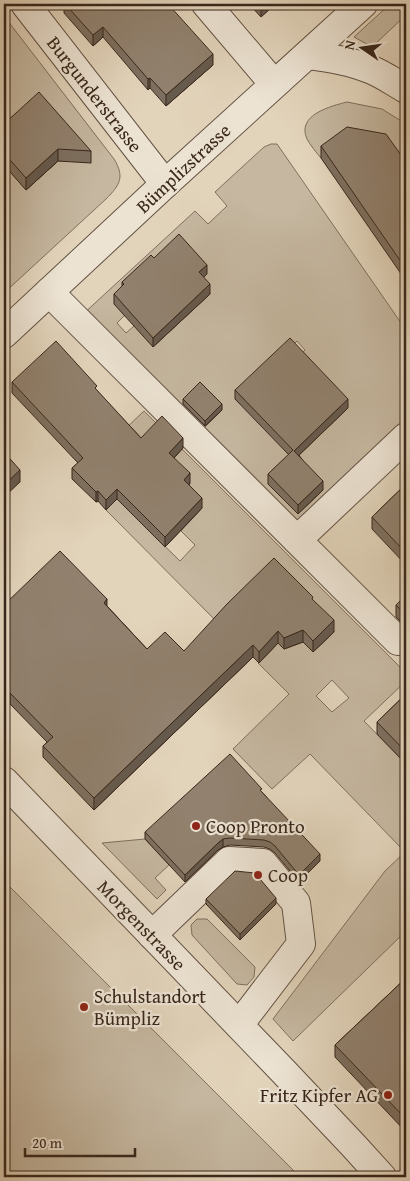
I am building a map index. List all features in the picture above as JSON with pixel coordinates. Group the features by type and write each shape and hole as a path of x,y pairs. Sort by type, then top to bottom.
{"street":[{"name":"Burgunderstrasse","path":"25,4 165,184"},
{"path":"206,4 274,84"},
{"name":"Bümplizstrasse","path":"4,334 362,4"},
{"path":"308,54 335,58 362,66 406,90"},
{"path":"49,292 398,641"},
{"path":"297,540 406,437"},
{"name":"Morgenstrasse","path":"4,781 239,1025 382,1177"},
{"path":"152,935 229,861 264,863 296,903 301,944 239,1025"}],"shaded area":[{"path":"390,4 406,4 406,15 372,47 354,37"},
{"path":"4,16 114,159 120,176 118,185 106,199 4,293 4,165 26,190 58,161 66,161 17,112 4,124"},
{"path":"347,102 382,109 406,124 406,173 321,158 319,156 307,139 306,124 324,109"},
{"path":"277,144 406,330 406,423 297,524 200,432 222,410 200,388 178,410 82,315 195,211 208,224 227,206 215,192 264,147","holes":["206,274 199,282 126,333 117,323 124,316","297,341 305,350 258,394 250,385"]},
{"path":"144,411 406,673 406,681 364,721 406,764 406,931 293,1041 273,1019 385,871 405,852 310,754 272,789 233,749 289,694 258,663 264,657 219,624 106,510 152,462 124,430","holes":["121,503 202,508 181,531 195,545 180,561","332,680 349,698 332,712 316,696"]},
{"path":"145,839 169,865 155,878 166,890 157,899 102,843"},
{"name":"Schulstandort Bümpliz","path":"4,881 300,1177 4,1177"},
{"path":"197,919 207,919 255,967 254,977 247,985 237,984 192,935 191,925"}],"building":[{"path":"65,4 155,4 159,8 163,4 168,4 213,54 166,95 150,78 148,79 103,27 93,35"},
{"path":"39,92 91,151 58,149 26,178 4,153 4,124"},
{"path":"347,127 386,134 406,162 406,269 321,146"},
{"path":"179,234 207,265 199,272 210,284 153,338 114,294 124,284 122,282 151,255 154,258"},
{"path":"290,338 348,399 294,451 323,481 298,505 268,474 293,450 235,390"},
{"path":"56,341 97,386 95,388 141,438 162,416 183,438 169,453 190,473 184,480 202,498 165,537 117,489 106,500 72,468 83,458 12,382"},
{"path":"200,382 222,404 205,421 183,399"},
{"path":"4,452 20,470 4,485"},
{"path":"406,484 406,553 372,517"},
{"path":"60,551 107,599 104,603 147,649 165,632 184,651 227,604 274,558 334,620 313,641 303,630 284,638 278,631 259,652 253,645 94,798 43,746 53,737 10,693 4,699 4,605"},
{"path":"406,595 406,615 396,605"},
{"path":"406,694 406,752 377,722"},
{"path":"230,754 262,789 260,790 320,854 299,875 270,842 230,838 223,839 218,843 185,875 145,832"},
{"path":"235,871 255,873 276,898 240,934 206,899"},
{"name":"Fritz Kipfer AG","path":"406,978 406,1119 335,1045"}],"place":[{"name":"Coop Pronto","path":"196,826"},
{"name":"Coop","path":"258,875"},
{"name":"Schulstandort Bümpliz","path":"84,1007"},
{"name":"Fritz Kipfer AG","path":"388,1095"}]}
